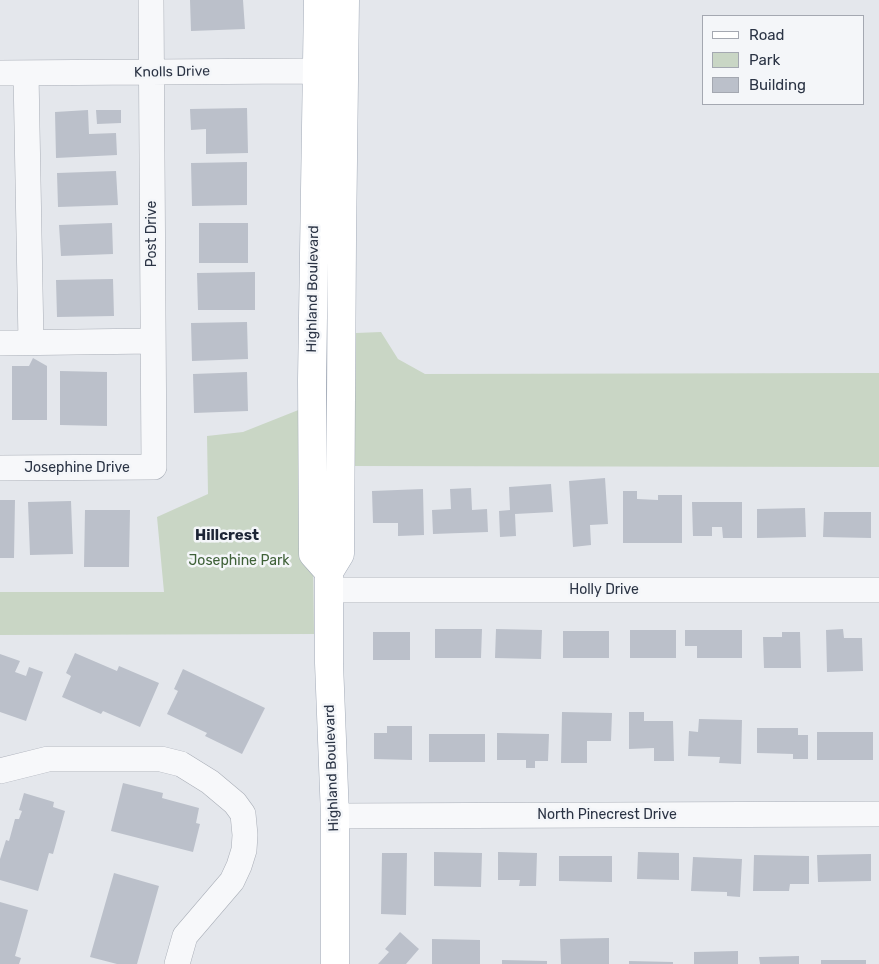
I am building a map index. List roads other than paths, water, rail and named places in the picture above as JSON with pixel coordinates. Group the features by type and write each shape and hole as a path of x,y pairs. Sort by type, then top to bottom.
{"main road":[{"name":"Highland Boulevard","path":"318,0 330,72"},
{"name":"Highland Boulevard","path":"335,964 335,816 328,663 328,581 313,554 312,380 330,72 345,0"}],"street":[{"name":"Post Drive","path":"151,0 154,467"},
{"name":"Knolls Drive","path":"0,73 330,72"},
{"path":"26,73 31,342"},
{"path":"0,343 153,341"},
{"name":"Josephine Drive","path":"0,468 154,467"},
{"name":"Holly Drive","path":"328,581 879,590"},
{"path":"0,772 48,759 161,759 181,764 210,782 236,803 243,814 245,835 244,850 239,866 232,881 184,936 177,964"},
{"name":"North Pinecrest Drive","path":"335,816 879,814"}],"district":[{"name":"Hillcrest","path":"227,536"}],"park label":[{"name":"Josephine Park","path":"239,561"}]}
